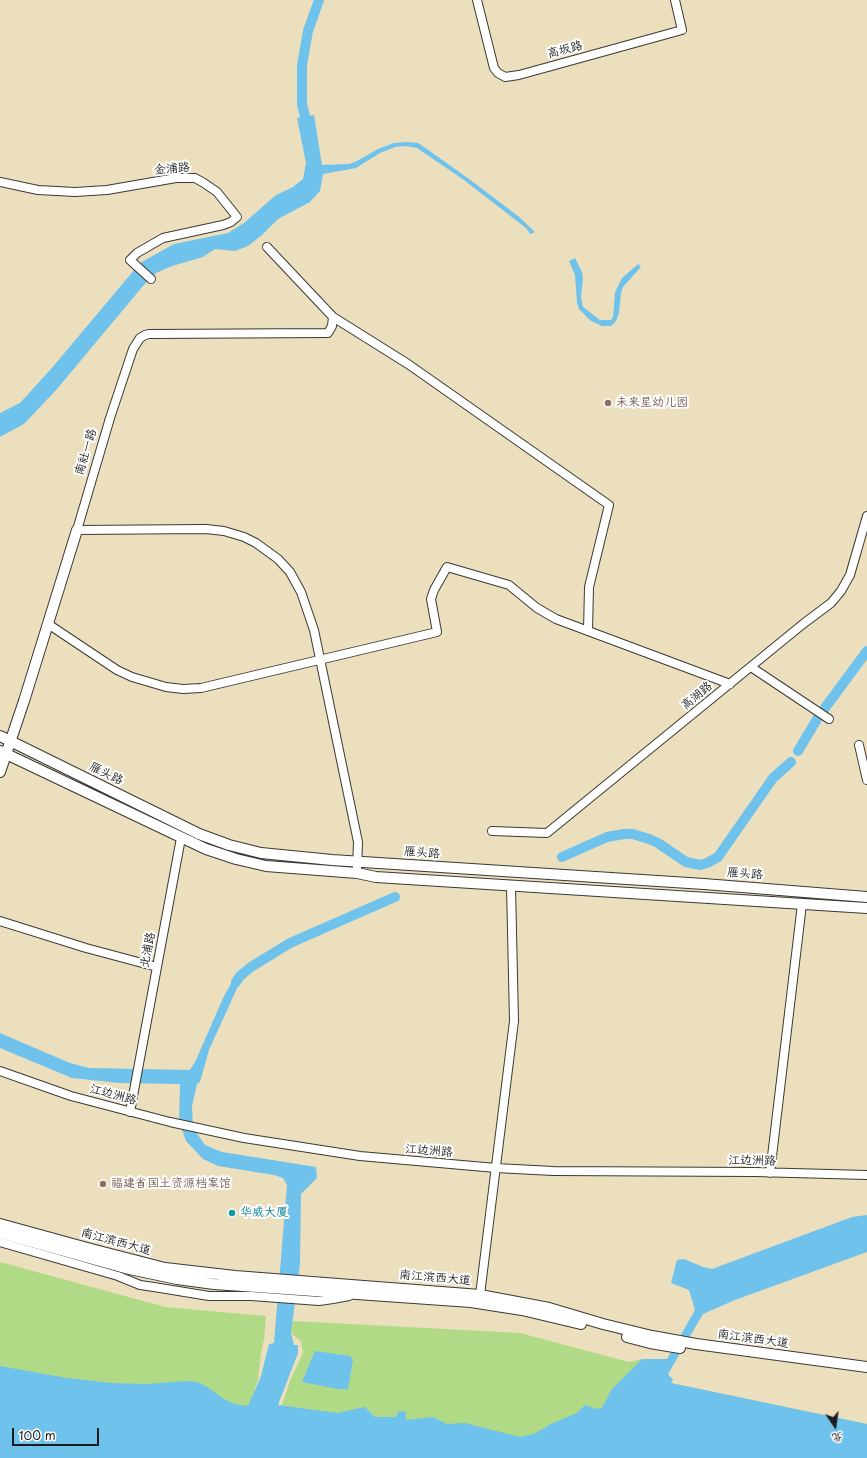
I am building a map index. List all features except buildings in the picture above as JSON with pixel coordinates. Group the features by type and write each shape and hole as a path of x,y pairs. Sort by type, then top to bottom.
{"main road":[{"name":"南社一路","path":"0,772 3,752 10,742 77,530"},
{"name":"雁头路","path":"0,736 180,825 219,841 250,851 277,856 357,862 730,886 867,897"},
{"name":"雁头路","path":"3,752 181,838 215,852 256,864 286,868 356,873 376,877 867,908"},
{"name":"南江滨西大道","path":"0,1224 165,1268 217,1275 276,1288"},
{"name":"南江滨西大道","path":"0,1233 125,1268 167,1277 214,1284 471,1302 553,1316 651,1339 867,1374"},
{"name":"南江滨西大道","path":"299,1290 480,1295 549,1308 651,1339"},
{"name":"南江滨西大道","path":"695,1347 867,1367"}],"street":[{"name":"高坂路","path":"477,0 494,68 498,73 505,77 519,75 682,30 675,0"},
{"name":"金浦路","path":"0,182 38,190 87,191 107,190 176,178 194,178 204,183 213,189 238,217 223,225 163,238 137,253 132,261 151,279"},
{"path":"267,247 333,317 408,364 609,505 589,587 588,631"},
{"name":"南社一路","path":"77,530 110,418 133,349 140,338 147,334 328,333 332,326 333,317"},
{"name":"高湖路","path":"492,831 547,833 803,624 831,603 845,584 851,571 867,516"},
{"path":"77,530 206,529 230,533 250,540 278,559 302,592 321,660 358,842 356,873"},
{"path":"48,624 122,673 150,684 171,688 206,688 437,632 431,599 434,590 447,567 509,585 542,612 556,619 730,684"},
{"path":"751,667 829,719"},
{"path":"859,745 867,780"},
{"name":"北浦路","path":"130,1112 181,838"},
{"path":"480,1295 514,1021 511,886"},
{"path":"770,1173 802,904"},
{"path":"0,920 86,948 157,967"},
{"name":"江边洲路","path":"0,1071 71,1096 130,1112 244,1138 400,1161 496,1168 553,1170 867,1175"},
{"path":"0,1242 118,1276 147,1286 209,1296 251,1296 276,1288"}],"green space":[{"path":"0,1262 165,1307 266,1316 258,1380 249,1406 282,1405 291,1378 303,1353 301,1341 291,1333 293,1321 520,1333 629,1362 642,1359 671,1360 668,1374 673,1380 671,1383 867,1424 867,1458 0,1458"}],"water":[{"path":"314,115 322,165 349,164 378,149 394,143 418,143 518,216 535,232 530,234 526,228 464,180 417,148 406,146 395,147 380,153 356,168 323,174 320,191 310,202 278,219 248,246 235,251 215,249 203,257 172,266 156,273 143,286 57,389 24,424 0,437 0,413 20,403 51,369 140,263 174,244 228,233 244,223 276,195 293,187 303,179 306,163 297,118"},
{"path":"575,258 582,272 583,278 581,297 583,307 600,320 611,320 613,317 615,292 622,278 638,264 641,267 623,287 619,313 616,321 611,326 602,326 591,321 579,309 577,303 575,275 569,261"},
{"path":"239,970 247,975 238,986 209,1050 200,1082 197,1084 192,1106 193,1128 205,1145 222,1152 316,1167 317,1178 301,1194 300,1264 291,1333 294,1345 298,1345 298,1353 278,1405 337,1413 365,1407 375,1417 396,1417 399,1411 406,1412 406,1420 433,1417 447,1424 465,1423 520,1437 534,1434 551,1424 577,1413 585,1405 596,1409 602,1408 612,1389 642,1359 667,1359 695,1310 689,1290 671,1283 677,1260 684,1259 712,1269 852,1217 867,1215 867,1252 735,1300 703,1314 668,1374 673,1380 671,1383 867,1424 867,1458 0,1458 0,1366 67,1378 112,1383 145,1384 189,1381 198,1382 234,1404 248,1406 261,1376 269,1344 274,1343 287,1185 283,1178 274,1175 218,1166 203,1159 186,1141 179,1121 180,1084 119,1083 72,1078 0,1048 0,1033 70,1063 89,1068 190,1070 196,1060 224,996"},
{"path":"315,1351 350,1356 353,1360 348,1389 338,1389 302,1382"}],"waterway":[{"path":"308,129 302,104 302,65 308,31 319,0"},
{"path":"798,751 819,716 867,651"},
{"path":"562,857 607,837 633,834 658,843 686,862 700,865 707,863 718,857 773,778 791,762"},
{"path":"236,982 240,976 251,967 290,943 395,897"}],"place":[{"name":"未来星幼儿园","path":"608,403"},
{"name":"福建省国土资源档案馆","path":"103,1184"},
{"name":"华威大厦","path":"232,1213"}]}
